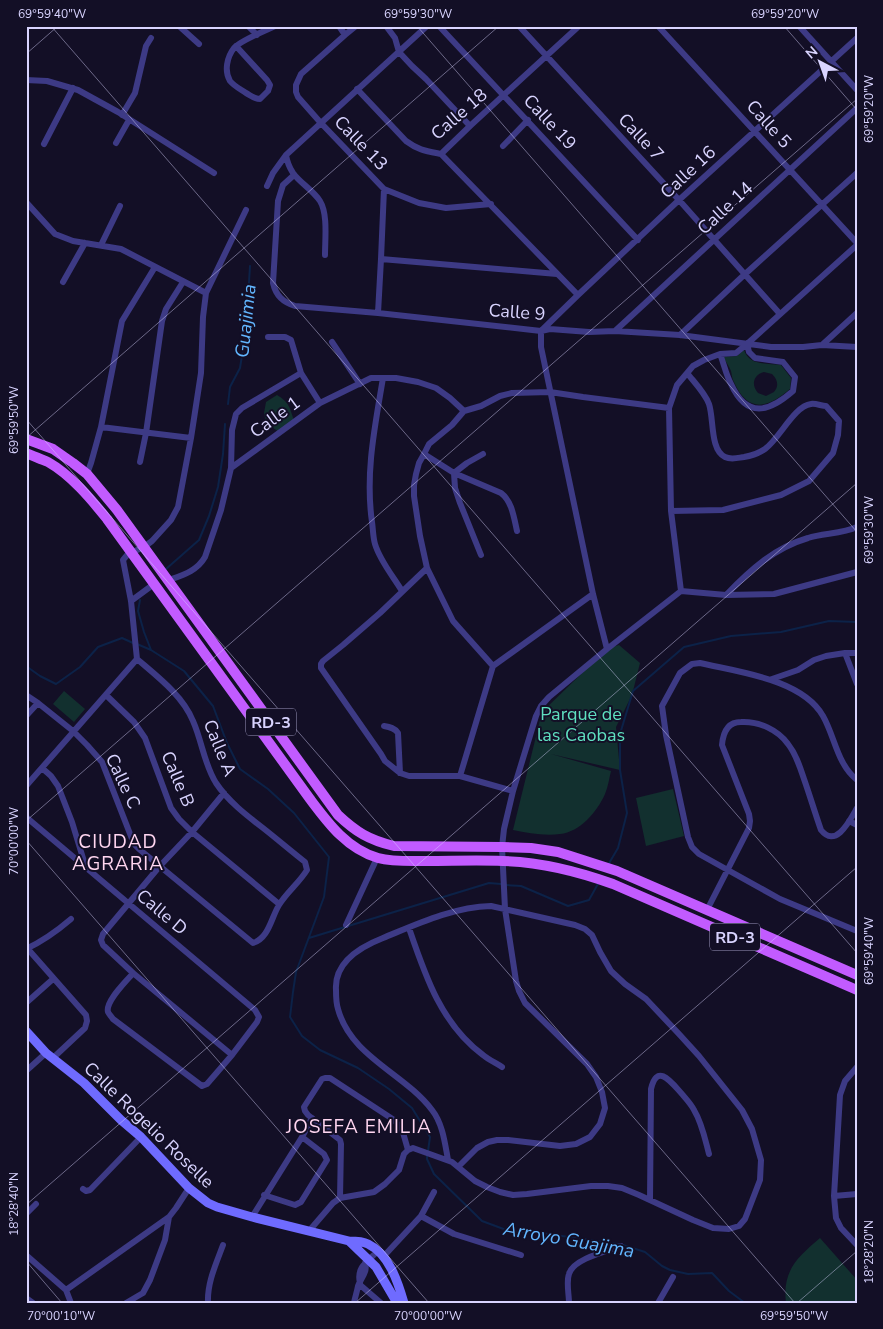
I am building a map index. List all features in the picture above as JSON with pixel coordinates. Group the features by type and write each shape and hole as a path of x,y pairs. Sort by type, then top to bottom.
{"main road":[{"name":"RD-3","path":"26,438 53,449 87,474 117,510 169,580 338,815 366,837 394,846 531,848 558,852 617,871 857,975"},
{"name":"RD-3","path":"26,453 48,463 69,478 86,494 107,519 329,824 351,844 378,858 402,861 502,861 534,863 585,874 614,884 857,990"}],"street":[{"path":"179,26 199,44"},
{"path":"248,26 257,35"},
{"path":"236,46 268,80 270,85 268,91 260,99 256,99 231,82 227,68 230,53 236,46 275,26"},
{"path":"339,26 344,35 356,26"},
{"path":"267,186 286,155 427,26"},
{"name":"Calle 19","path":"439,26 638,240"},
{"name":"Calle 7","path":"519,26 679,200 780,314"},
{"name":"Calle 18","path":"357,89 406,141 415,148 441,154 579,26"},
{"name":"Calle 5","path":"658,26 857,244"},
{"path":"799,26 857,90"},
{"path":"388,27 395,38 399,52 470,126"},
{"name":"Calle 13","path":"344,35 302,74 296,85 298,97 384,189 419,203 446,208 491,204"},
{"path":"122,114 135,93 146,46 151,38"},
{"name":"Calle 16","path":"541,331 679,200 857,38"},
{"path":"26,80 47,81 73,88 122,114 214,173"},
{"path":"44,144 73,88"},
{"name":"Calle 14","path":"615,331 857,108"},
{"path":"116,143 129,120"},
{"path":"503,146 528,120"},
{"path":"441,154 578,295"},
{"path":"286,155 289,167 294,175 319,200 322,207 324,214 325,255"},
{"path":"680,335 744,274 857,173"},
{"name":"Calle 9","path":"294,175 283,185 278,197 273,284 275,292 288,304 541,331 550,329 680,335 771,347 822,345 857,347"},
{"path":"378,313 384,189"},
{"path":"26,202 55,234 62,238 121,249 206,293"},
{"path":"101,245 120,206"},
{"path":"26,786 106,695 136,656 131,600 123,560 131,552 144,547 152,541 171,520 178,507 201,373 206,293 246,210"},
{"path":"64,282 85,243"},
{"path":"681,591 671,511 669,408 677,385 693,366 704,360 720,354 736,354 857,244"},
{"path":"381,259 557,274"},
{"path":"87,474 101,427 122,322 155,267"},
{"path":"140,462 162,321 166,309 183,282"},
{"path":"822,345 857,313"},
{"path":"541,331 541,347 550,392 593,594 607,649"},
{"path":"268,337 285,337 291,340 302,373 320,403"},
{"path":"332,342 360,384"},
{"path":"720,354 730,382 743,402 754,409 769,408 793,391 794,377 783,362 755,358 748,352 748,344"},
{"path":"169,580 194,569 201,564 205,557 221,510 231,468 232,430 236,414 242,408 302,373"},
{"path":"671,511 723,510 781,495 809,480 833,453 838,435 839,421 826,406 811,404 798,410 777,437 764,449 748,456 732,459 724,457 717,450 713,416 708,402 687,373"},
{"name":"Calle 1","path":"231,468 320,403 371,378 396,378 436,388 464,411"},
{"path":"384,378 374,428 369,478 369,506 375,544 402,591"},
{"path":"493,666 452,621 427,568 420,536 414,485 416,474 429,444 452,425 464,411 481,406 500,396 524,392 550,392 669,408"},
{"path":"101,427 191,438"},
{"path":"424,454 454,473 506,496 517,531"},
{"path":"454,473 483,454"},
{"path":"454,473 455,488 481,555"},
{"path":"726,595 745,576 773,553 807,538 857,527"},
{"path":"427,568 380,613 323,661 321,668 380,754 400,773 409,776 460,776 513,791"},
{"path":"459,1166 477,1148 497,1140 560,1146 576,1144 590,1136 600,1124 605,1108 602,1092 587,1064 525,1003 516,981 505,910 502,847 504,829 513,791 536,716 541,706 549,697 607,649 681,591 726,595 774,594 857,572"},
{"path":"131,600 154,584"},
{"path":"460,776 493,666 593,594"},
{"path":"846,653 857,684"},
{"path":"772,679 798,670 814,660 826,656 857,653"},
{"name":"Calle A","path":"136,656 180,699 188,710 194,721 204,755 215,781 224,792 243,812 305,862 307,870 303,877 279,904"},
{"path":"857,780 839,756 823,716 815,705 806,696 772,679 700,663 692,664 680,673 662,706 666,735 688,838 698,854 780,899 857,931"},
{"name":"Calle C","path":"26,695 73,731 102,762 134,844 252,943 259,941 264,936 279,904"},
{"name":"Calle B","path":"106,695 134,722 145,738 171,808 179,819 279,904"},
{"path":"26,716 38,703"},
{"path":"706,910 749,828 750,821 722,745 722,734 729,726 739,722 754,722 775,731 788,743 796,756 821,830 825,834 831,836 839,833 857,808"},
{"path":"384,726 396,730 398,733 400,773"},
{"path":"42,768 58,786 72,822 86,868"},
{"path":"133,973 112,998 108,1005 108,1012 113,1019 202,1086 207,1084 232,1055 133,973 102,945 101,940 103,934 192,832 224,792"},
{"name":"Calle D","path":"26,817 255,1010 259,1017 257,1022 232,1055"},
{"path":"849,821 857,824"},
{"path":"346,925 378,858"},
{"path":"309,1231 333,1203 340,1198 374,1192 385,1184 399,1170 404,1154 413,1148 448,1160 459,1166 475,1181 500,1192 513,1195 591,1186 622,1188 713,1228 729,1229 739,1226 745,1219 760,1180 761,1160 752,1129 742,1110 699,1056 646,999 611,971 592,935 585,929 575,925 491,906 477,906 446,914 367,944 351,955 339,972 335,985 337,1008 345,1029 354,1041 370,1056 401,1080 433,1111 442,1131 448,1160"},
{"path":"26,1072 85,1028 86,1015 27,949 45,939 71,919"},
{"path":"409,928 436,999 447,1018 475,1048 502,1067"},
{"path":"26,1004 53,979"},
{"name":"Calle Rogelio Roselle","path":"26,1031 49,1056 84,1083 141,1137 188,1188 208,1204 349,1241 358,1241 368,1244 380,1254"},
{"path":"857,1067 845,1081 840,1095 834,1196 836,1218 857,1245"},
{"path":"650,1200 651,1089 652,1082 656,1078 665,1076 694,1109 709,1154"},
{"path":"340,1198 340,1140 304,1111 305,1104 322,1079 330,1078 394,1120 402,1129 408,1150"},
{"path":"252,1217 312,1118"},
{"path":"264,1195 294,1204 301,1202 327,1160 324,1154 302,1136"},
{"path":"83,1189 86,1191 90,1190 141,1137"},
{"path":"66,1290 169,1217 188,1188"},
{"path":"354,1303 367,1261 380,1254 422,1216 434,1192"},
{"path":"834,1196 857,1194"},
{"path":"26,1214 36,1204"},
{"path":"422,1216 454,1234 521,1255"},
{"path":"126,1303 143,1293 150,1280 165,1240 169,1217"},
{"name":"Calle Rogelio Roselle","path":"349,1241 367,1261 376,1267 397,1303"},
{"path":"208,1303 207,1297 211,1279 223,1246"},
{"path":"569,1303 568,1276 574,1266 581,1261 621,1246"},
{"path":"380,1254 394,1276 404,1303"},
{"path":"26,1255 66,1290 71,1303"},
{"path":"658,1303 673,1277"},
{"path":"359,1283 381,1303"},
{"path":"26,1298 33,1303"}],"green space":[{"path":"744,350 746,355 754,361 764,364 781,365 791,378 790,389 766,404 752,403 746,399 733,381 731,371 723,357 737,356","holes":["764,372 772,374 776,378 777,388 766,396 758,393 754,387 757,375"]},
{"path":"277,395 287,403 294,420 279,432 266,423 264,413 266,402"},
{"name":"Parque de las Caobas","path":"619,645 640,663 632,695 616,727 620,770 551,754 611,771 605,794 593,814 587,820 567,832 554,835 513,830 542,712 607,649"},
{"path":"64,691 85,709 74,722 53,704"},
{"path":"673,789 684,836 646,846 636,798"},
{"path":"820,1238 857,1280 857,1303 786,1303 785,1292 789,1273 793,1265"}],"waterway":[{"name":"Guajimia","path":"228,404 230,387 240,368 246,330 250,266"},
{"name":"Guajimia","path":"166,569 199,540 209,516 218,487 225,424"},
{"name":"Guajimia","path":"140,600 138,611 151,650"},
{"path":"608,865 618,848 627,813 620,770 620,734 633,691 684,647 731,636 781,632 829,621 857,622"},
{"name":"Arroyo Guajima","path":"26,666 56,684 80,667 98,647 122,638 133,643"},
{"name":"Arroyo Guajima","path":"137,644 151,650 184,671 213,706 227,743 240,769 268,789 294,813 329,857 324,897 296,972 290,1017 302,1036 320,1050 358,1068 389,1089 412,1108 430,1137 428,1151"},
{"path":"506,885 521,886 568,906 589,900 599,882"},
{"path":"309,938 489,883 501,884"},
{"name":"Arroyo Guajima","path":"427,1156 434,1174 482,1221 509,1231 541,1233 618,1244"},
{"name":"Arroyo Guajima","path":"623,1245 645,1252 670,1270 688,1274 712,1273 729,1291 745,1303"}],"district":[{"name":"CIUDAD AGRARIA","path":"118,852"},
{"name":"JOSEFA EMILIA","path":"359,1126"}]}
